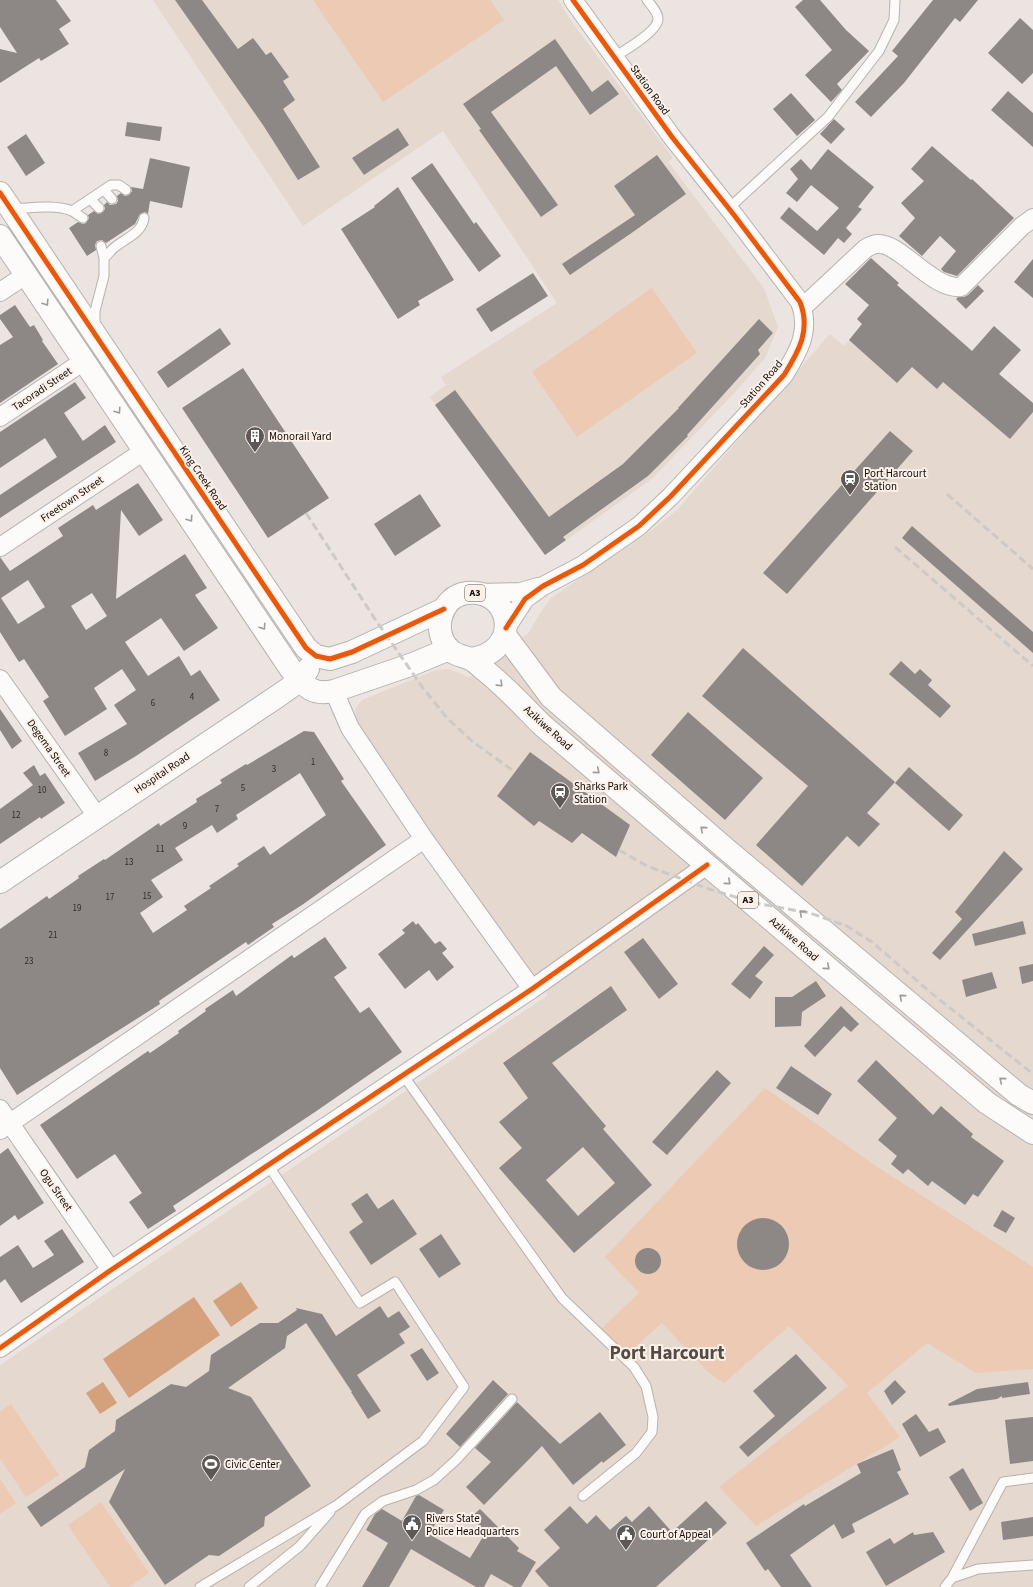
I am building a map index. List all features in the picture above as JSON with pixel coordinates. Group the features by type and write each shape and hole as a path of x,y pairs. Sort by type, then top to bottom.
{"street":[{"name":"Station Road","path":"505,632 525,599 543,586 583,565 639,526 671,496 784,375 798,352 804,330 800,302 729,208 672,137 573,0"},
{"name":"King Creek Road","path":"6,201 306,648 316,656"},
{"path":"802,308 865,249 877,244 890,247 940,282 955,288 961,287 1022,226 1033,218"},
{"path":"0,236 27,274 290,668 313,691 324,693 334,691 413,664 449,649 444,643 440,634 440,617 444,609"},
{"path":"0,292 27,274"},
{"name":"Tacoradi Street","path":"0,417 84,361"},
{"name":"Freetown Street","path":"0,547 144,451"},
{"name":"Station Road","path":"480,593 521,592 543,586"},
{"name":"A3","path":"444,609 453,598 466,593 480,593 493,599 500,607 505,617 505,632 551,697 793,905 1020,1095 1033,1103"},
{"path":"316,656 330,659 352,652 444,609"},
{"path":"470,659 482,658 492,653 500,645 505,632"},
{"name":"A3","path":"449,649 457,656 470,659"},
{"name":"Hospital Road","path":"0,882 301,680 316,656"},
{"name":"Azikiwe Road","path":"470,659 490,674 542,725 987,1102 1033,1133"},
{"name":"Degema Street","path":"0,679 97,816"},
{"path":"334,691 350,728 424,839 532,989"},
{"path":"5,1127 424,839"},
{"path":"0,1348 111,1270 532,989 707,865"},
{"name":"Ogu Street","path":"0,1109 5,1127 111,1270"}],"lane":[{"path":"614,58 651,32 656,26 658,19 656,13 647,0"},
{"path":"729,208 828,117 879,51 894,20 895,0"},
{"path":"72,211 111,185 119,184 126,190"},
{"path":"104,190 112,199"},
{"path":"90,200 99,208"},
{"path":"6,201 37,207 72,211 83,218"},
{"path":"104,258 119,239 143,225 144,218"},
{"path":"96,336 95,311 104,276 104,258 101,246"},
{"path":"403,1075 562,1298 634,1368 646,1386 653,1417 652,1432 636,1453 583,1496"},
{"path":"200,1587 336,1505 423,1442 464,1387 395,1282 360,1302 268,1165"},
{"path":"320,1587 365,1514 383,1501 416,1490 434,1480 456,1460 512,1400"},
{"path":"945,1587 952,1578 1003,1482 1033,1478"},
{"path":"249,1587 300,1546 336,1505"},
{"path":"952,1578 978,1569 1033,1565"}],"shaded area":[{"path":"153,0 558,0 572,22 673,158 668,162 764,288 778,327 765,358 735,392 653,478 545,555 430,397 446,385 441,377 557,303 443,131 303,226"},
{"path":"313,0 490,0 504,20 383,102"},
{"path":"897,286 1033,403 1033,1587 0,1587 0,1365 548,995 441,850 357,722 355,709 362,700 436,670 449,669 469,677 495,663 529,632 551,598 653,529 677,510 830,334 844,346"},
{"path":"652,288 697,353 577,437 532,372"},
{"path":"765,1088 879,1168 1033,1267 1033,1369 976,1373 927,1343 867,1393 900,1437 756,1526 719,1487 848,1386 789,1326 724,1383 709,1373 662,1323 628,1353 601,1329 639,1293 605,1257"},
{"path":"241,1282 258,1308 231,1327 213,1301"},
{"path":"194,1297 220,1335 129,1398 103,1359"},
{"path":"103,1382 117,1403 100,1414 86,1393"},
{"path":"11,1404 59,1475 26,1497 0,1458 0,1411"},
{"path":"0,1479 16,1503 0,1514"},
{"path":"101,1502 149,1573 129,1587 110,1587 68,1525"}],"building":[{"path":"0,0 56,0 71,21 59,29 69,44 41,61 39,58 0,83 0,49 17,53 0,27"},
{"path":"175,0 202,0 238,49 253,38 266,55 271,52 289,77 283,81 295,100 283,109 320,167 298,180 263,125"},
{"path":"803,0 820,0 846,30 869,51 837,84 842,90 831,102 805,75 832,50 795,7"},
{"path":"933,0 978,0 960,22 955,18 904,83 871,117 855,102 898,56 892,51"},
{"path":"1020,18 1033,30 1033,73 1022,84 988,53"},
{"path":"555,39 592,92 608,80 619,94 590,115 556,66 491,112 558,205 541,217 479,130 481,129 463,104"},
{"path":"1008,91 1033,113 1033,147 991,110"},
{"path":"791,93 815,120 797,136 773,109"},
{"path":"834,119 845,129 831,144 820,134"},
{"path":"127,122 162,127 160,141 125,136"},
{"path":"398,128 409,145 364,175 352,158"},
{"path":"26,134 45,163 26,176 7,147"},
{"path":"932,146 971,180 972,179 1014,218 957,276 944,272 941,269 956,251 940,236 922,256 899,236 915,218 901,203 924,181 911,169"},
{"path":"828,149 874,187 858,207 862,209 846,228 852,234 844,243 838,238 824,255 780,218 789,207 817,231 839,208 811,185 797,202 786,193 798,179 790,169 801,159 811,170"},
{"path":"657,155 686,194 570,275 562,264 635,215 614,186"},
{"path":"150,158 190,167 182,208 150,201 148,214 145,212 140,214 135,224 106,243 102,240 97,241 95,245 96,250 87,256 69,228 78,222 83,224 86,223 89,218 88,215 94,211 98,214 103,212 105,209 104,205 107,202 110,205 116,204 118,201 117,196 121,193 125,196 129,195 132,191 131,187 143,189"},
{"path":"432,163 474,224 476,222 501,256 479,272 411,178"},
{"path":"398,187 454,280 418,301 420,305 398,319 341,229 375,207 374,206"},
{"path":"871,258 899,283 897,285 972,351 994,326 1021,350 999,374 1033,403 1033,412 1010,439 943,382 937,389 912,367 897,383 849,340 862,324 857,319 869,305 845,284"},
{"path":"1033,259 1033,298 1014,282"},
{"path":"533,273 548,296 491,332 476,309"},
{"path":"978,285 984,291 966,309 956,299 958,297 968,295"},
{"path":"15,305 30,327 34,325 43,340 42,341 58,364 0,403 0,345 13,337 0,319 0,315"},
{"path":"759,319 773,333 758,350 760,354 687,435 688,436 648,476 563,537 566,540 545,555 435,405 455,390 549,517 623,464 679,408"},
{"path":"220,328 231,344 168,388 157,372"},
{"name":"Monorail Yard","path":"243,368 329,498 268,538 182,408"},
{"path":"75,382 86,398 64,413 83,441 105,425 116,442 0,518 0,495 57,457 45,438 0,468 0,432"},
{"path":"890,431 913,451 787,594 763,573"},
{"path":"138,483 163,520 139,536 121,510 116,599 185,554 207,588 195,595 218,628 184,651 161,618 125,642 148,676 179,656 191,676 200,670 220,700 136,756 95,781 78,753 127,724 114,705 136,690 122,669 94,688 107,709 65,736 43,701 49,697 24,659 19,662 0,632 0,557 10,571 63,536 58,528 93,505 96,510","holes":["28,580 45,607 18,624 1,598","92,593 107,616 86,630 71,606"]},
{"path":"420,494 441,526 395,556 374,524"},
{"path":"912,526 1033,632 1033,653 902,538"},
{"path":"743,648 895,782 867,813 880,824 859,847 847,836 802,886 756,845 808,786 702,696"},
{"path":"901,661 915,674 920,669 932,680 928,685 951,706 940,718 889,674"},
{"path":"0,709 22,741 12,749 0,730"},
{"path":"688,712 763,778 725,820 651,755"},
{"path":"304,731 314,732 344,779 341,781 386,845 302,905 272,924 274,927 248,945 246,942 159,1001 160,1004 17,1095 0,1068 0,929 47,896 49,899 79,878 78,876 104,859 105,860 159,823 160,826 197,802 196,799 222,783 220,780 246,764 247,765","holes":["300,773 326,815 270,855 264,846 237,864 239,866 209,886 211,888 184,906 187,910 153,933 140,913 163,897 151,880 183,860 175,848 212,825 217,833 238,819 236,815"]},
{"name":"Sharks Park Station","path":"530,752 630,825 616,857 582,833 572,843 539,821 534,826 497,796"},
{"path":"34,765 40,776 45,773 65,803 41,819 40,817 0,844 0,809 33,785 23,773"},
{"path":"909,767 963,815 949,831 895,783"},
{"path":"1004,851 1023,869 940,960 932,953 962,919 955,912"},
{"path":"413,921 416,925 418,923 435,944 440,941 447,949 442,953 454,967 437,981 429,970 405,989 378,954 405,933 402,930"},
{"path":"1023,921 1026,934 975,946 972,934"},
{"path":"325,937 347,968 334,977 360,1013 369,1007 402,1052 315,1112 173,1206 176,1211 148,1229 129,1202 142,1193 115,1154 77,1179 40,1125 148,1051 150,1053 179,1033 178,1031 206,1011 205,1009 233,990 236,996 292,955 294,958"},
{"path":"643,938 678,984 659,999 624,952"},
{"path":"764,946 774,955 755,976 763,982 750,999 731,984"},
{"path":"1033,964 1033,981 1022,984 1019,967"},
{"path":"992,972 997,988 966,997 962,980"},
{"path":"816,981 826,996 802,1012 801,1026 775,1027 775,997 792,997"},
{"path":"611,986 627,1010 552,1063 606,1126 603,1129 652,1185 574,1253 499,1168 522,1148 499,1122 528,1098 503,1063","holes":["583,1147 615,1183 578,1216 546,1180"]},
{"path":"841,1006 859,1024 851,1032 844,1026 815,1057 804,1046"},
{"path":"876,1060 933,1115 941,1106 973,1134 971,1137 1004,1161 978,1197 973,1194 965,1205 932,1181 928,1186 908,1169 903,1174 891,1164 897,1156 878,1140 897,1118 857,1081"},
{"path":"791,1066 832,1094 818,1115 776,1088"},
{"path":"717,1070 731,1083 667,1155 652,1142"},
{"path":"8,1148 44,1203 18,1220 15,1215 0,1226 0,1154"},
{"path":"367,1193 378,1209 393,1199 417,1234 371,1265 349,1232 363,1222 351,1204"},
{"path":"1002,1210 1015,1218 1006,1233 993,1226"},
{"path":"758,1218 768,1218 782,1225 789,1239 789,1249 782,1263 768,1270 758,1270 748,1266 741,1259 737,1249 737,1239 741,1229 748,1222"},
{"path":"62,1229 84,1262 21,1303 5,1279 0,1283 0,1257 18,1245 33,1268 54,1255 44,1241"},
{"path":"441,1234 461,1264 439,1278 419,1249"},
{"path":"648,1248 658,1251 661,1261 658,1271 648,1274 638,1271 635,1261 638,1251"},
{"name":"Civic Center","path":"380,1306 388,1318 399,1311 410,1327 399,1334 405,1343 357,1375 381,1411 368,1419 352,1392 306,1323 287,1336 285,1348 228,1388 251,1397 311,1486 265,1517 264,1526 219,1556 209,1555 165,1585 109,1502 125,1469 41,1527 27,1507 85,1467 89,1450 115,1431 116,1420 171,1384 186,1387 209,1371 211,1355 260,1323 278,1323 297,1310 296,1308 322,1314 336,1336"},
{"path":"422,1348 439,1373 427,1381 410,1355"},
{"path":"796,1354 827,1388 748,1457 739,1447 775,1416 753,1391"},
{"path":"493,1380 508,1394 460,1447 446,1434"},
{"path":"895,1380 906,1392 892,1405 884,1391"},
{"path":"1028,1382 1030,1394 1002,1398 1002,1396 997,1399 949,1406 948,1404 977,1389"},
{"path":"517,1402 560,1444 600,1412 626,1445 603,1463 602,1461 573,1485 542,1446 484,1505 466,1487 491,1462 475,1448"},
{"path":"916,1414 929,1432 938,1428 946,1442 920,1457 902,1424"},
{"path":"1033,1417 1033,1461 1010,1464 1005,1420"},
{"path":"893,1449 901,1470 897,1472 909,1494 852,1524 855,1532 842,1539 834,1524 790,1555 812,1587 781,1587 768,1569 765,1571 746,1543 804,1504 805,1506 861,1473 857,1464"},
{"path":"963,1468 983,1503 970,1511 949,1477"},
{"name":"Rivers State Police Headquarters","path":"419,1495 444,1510 429,1534 470,1558 486,1532 471,1517 480,1509 519,1548 517,1551 536,1562 521,1587 514,1587 491,1574 484,1587 476,1587 411,1549 389,1587 362,1587 388,1543 366,1530 375,1514 382,1509 402,1521 416,1496"},
{"name":"Court of Appeal","path":"706,1501 727,1523 656,1587 549,1587 535,1571 560,1548 544,1530 570,1506 587,1524 596,1515 610,1530 626,1516 632,1522 649,1506 672,1532"},
{"path":"1033,1517 1033,1536 1003,1540 1001,1522"},
{"path":"913,1532 914,1535 933,1532 945,1552 886,1586 866,1552 890,1538 894,1544"}],"railway":[{"path":"947,494 1033,569"},
{"path":"306,513 375,619 423,688 447,718 473,742 515,772"},
{"path":"895,547 1033,666"},
{"path":"619,850 647,866 709,889 755,903 810,913 847,926 872,942 930,992 1033,1074"}],"cycle path":[{"path":"506,628 525,599 543,586 583,565 639,526 671,496 784,375 799,349 804,331 803,312 800,302 672,137 573,0"},
{"path":"0,193 306,648 316,656 330,659 352,652 444,609"},
{"path":"0,1348 111,1270 532,989 707,865"}],"place":[{"name":"Monorail Yard","path":"255,453"},
{"name":"Port Harcourt Station","path":"850,496"},
{"name":"Sharks Park Station","path":"560,809"},
{"name":"Civic Center","path":"211,1481"},
{"name":"Rivers State Police Headquarters","path":"412,1541"},
{"name":"Court of Appeal","path":"626,1551"}],"district":[{"name":"Port Harcourt","path":"667,1353"}]}
